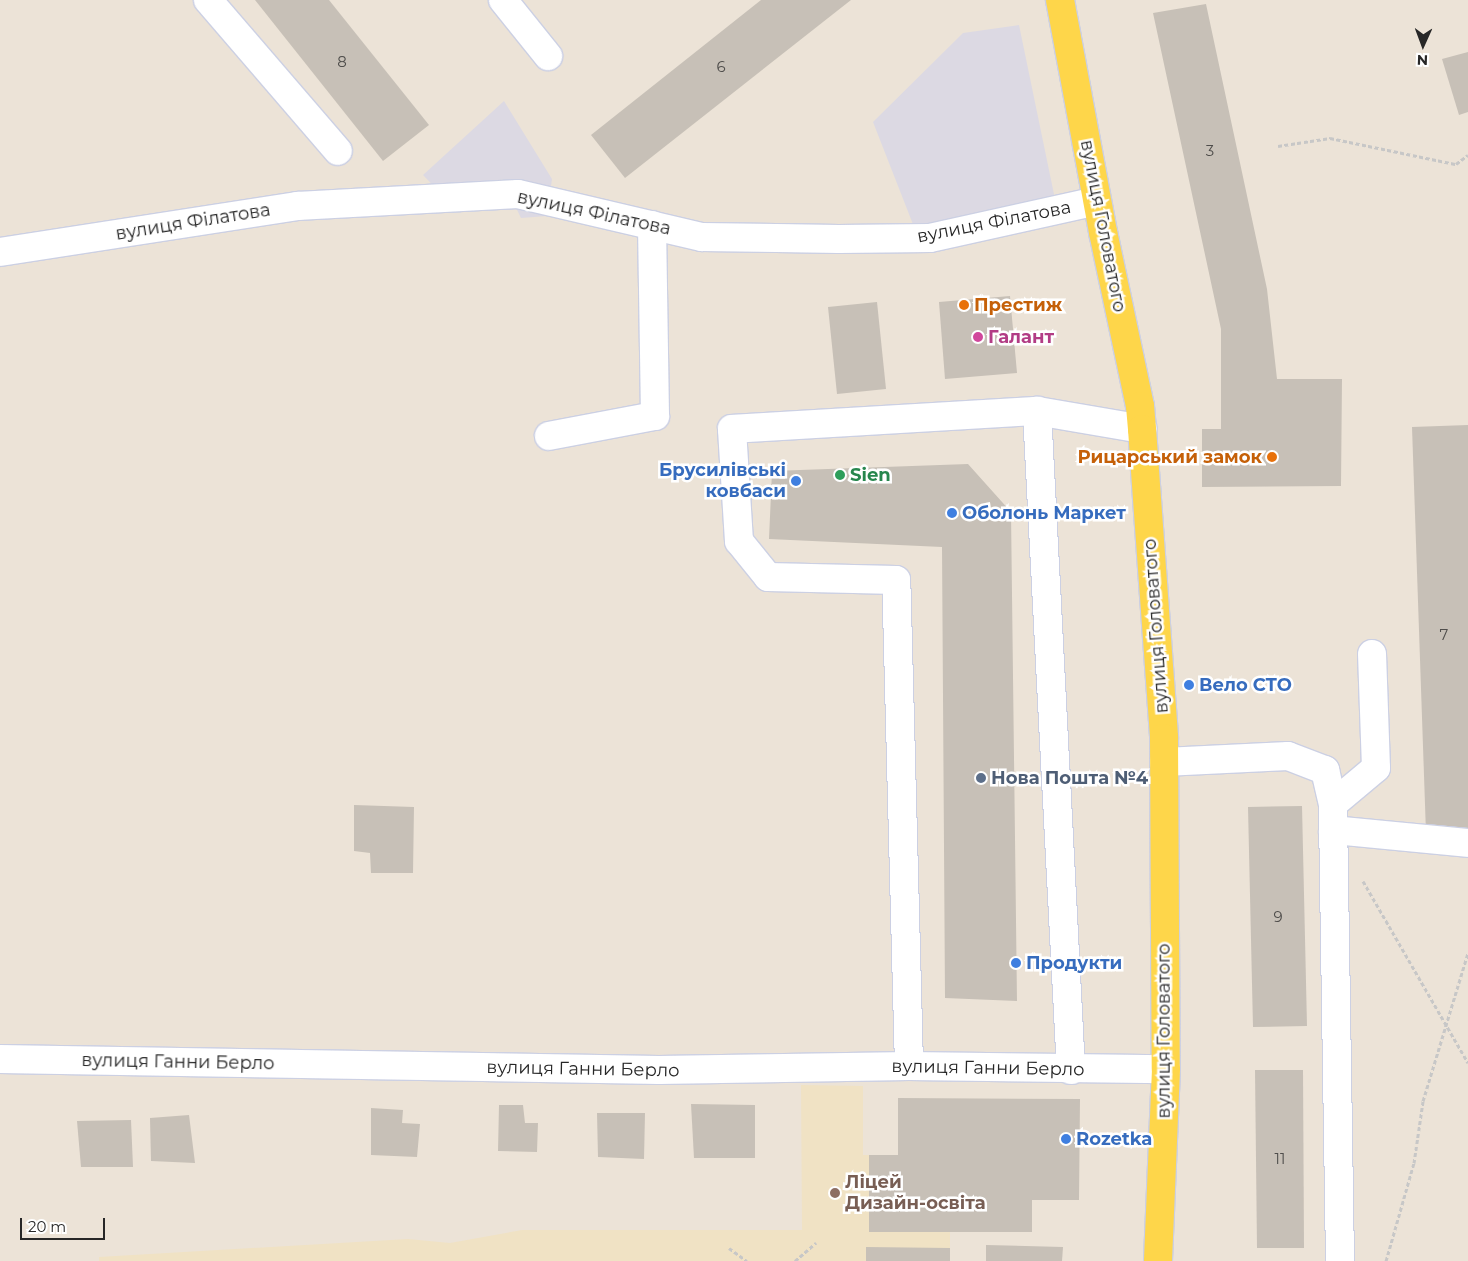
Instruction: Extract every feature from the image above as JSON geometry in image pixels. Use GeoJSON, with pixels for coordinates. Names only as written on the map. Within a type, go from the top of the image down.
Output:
{"type":"FeatureCollection","features":[{"type":"Feature","properties":{"kind":"main road","name":"вулиця Головатого"},"geometry":{"type":"LineString","coordinates":[[1060,0],[1097,201],[1140,406],[1142,429],[1164,762],[1166,1069],[1158,1261]]}},
{"type":"Feature","properties":{"kind":"street"},"geometry":{"type":"LineString","coordinates":[[208,0],[338,151]]}},
{"type":"Feature","properties":{"kind":"street"},"geometry":{"type":"LineString","coordinates":[[503,0],[548,56]]}},
{"type":"Feature","properties":{"kind":"street","name":"вулиця Філатова"},"geometry":{"type":"LineString","coordinates":[[0,252],[297,206],[518,194],[702,237],[930,238],[1097,201]]}},
{"type":"Feature","properties":{"kind":"street"},"geometry":{"type":"LineString","coordinates":[[549,436],[654,416],[652,225]]}},
{"type":"Feature","properties":{"kind":"street"},"geometry":{"type":"LineString","coordinates":[[1037,411],[1071,1070]]}},
{"type":"Feature","properties":{"kind":"street"},"geometry":{"type":"LineString","coordinates":[[908,1066],[896,580],[768,577],[739,540],[732,429],[1037,411],[1142,429]]}},
{"type":"Feature","properties":{"kind":"street"},"geometry":{"type":"LineString","coordinates":[[1333,817],[1376,768],[1372,654]]}},
{"type":"Feature","properties":{"kind":"street"},"geometry":{"type":"LineString","coordinates":[[1164,762],[1288,756],[1325,770],[1333,817],[1340,1261]]}},
{"type":"Feature","properties":{"kind":"street"},"geometry":{"type":"LineString","coordinates":[[1333,817],[1468,843]]}},
{"type":"Feature","properties":{"kind":"street","name":"вулиця Ганни Берло"},"geometry":{"type":"LineString","coordinates":[[0,1059],[659,1070],[908,1066],[1071,1070],[1166,1069]]}},
{"type":"Feature","properties":{"kind":"path"},"geometry":{"type":"LineString","coordinates":[[1278,146],[1330,138],[1456,164],[1468,154]]}},
{"type":"Feature","properties":{"kind":"path"},"geometry":{"type":"LineString","coordinates":[[1358,872],[1468,1062]]}},
{"type":"Feature","properties":{"kind":"path"},"geometry":{"type":"LineString","coordinates":[[1386,1261],[1414,1163],[1423,1101],[1468,953]]}},
{"type":"Feature","properties":{"kind":"path"},"geometry":{"type":"LineString","coordinates":[[795,1261],[816,1243]]}},
{"type":"Feature","properties":{"kind":"path"},"geometry":{"type":"LineString","coordinates":[[729,1248],[747,1261]]}},
{"type":"Feature","properties":{"kind":"shaded area"},"geometry":{"type":"Polygon","coordinates":[[[1019,25],[1056,204],[916,232],[873,122],[963,33],[1019,25]]]}},
{"type":"Feature","properties":{"kind":"shaded area"},"geometry":{"type":"Polygon","coordinates":[[[504,101],[552,179],[547,216],[521,218],[502,179],[460,213],[423,175],[504,101]]]}},
{"type":"Feature","properties":{"kind":"shaded area","name":"Ліцей Дизайн-освіта"},"geometry":{"type":"Polygon","coordinates":[[[801,1085],[863,1086],[863,1155],[869,1155],[950,1232],[950,1261],[99,1261],[99,1257],[408,1239],[450,1243],[522,1230],[802,1230],[801,1085]]]}},
{"type":"Feature","properties":{"kind":"building"},"geometry":{"type":"Polygon","coordinates":[[[255,0],[329,0],[429,125],[383,161],[255,0]]]}},
{"type":"Feature","properties":{"kind":"building"},"geometry":{"type":"Polygon","coordinates":[[[761,0],[851,0],[625,178],[591,135],[761,0]]]}},
{"type":"Feature","properties":{"kind":"building"},"geometry":{"type":"Polygon","coordinates":[[[1206,4],[1267,289],[1277,379],[1342,379],[1341,486],[1202,487],[1202,429],[1221,429],[1221,329],[1153,13],[1206,4]]]}},
{"type":"Feature","properties":{"kind":"building"},"geometry":{"type":"Polygon","coordinates":[[[1468,52],[1468,112],[1459,115],[1442,59],[1468,52]]]}},
{"type":"Feature","properties":{"kind":"building","name":"Галант"},"geometry":{"type":"Polygon","coordinates":[[[1010,296],[1017,373],[945,379],[939,302],[1010,296]]]}},
{"type":"Feature","properties":{"kind":"building"},"geometry":{"type":"Polygon","coordinates":[[[877,302],[886,389],[837,394],[828,307],[877,302]]]}},
{"type":"Feature","properties":{"kind":"building"},"geometry":{"type":"Polygon","coordinates":[[[1468,425],[1468,832],[1426,833],[1412,427],[1468,425]]]}},
{"type":"Feature","properties":{"kind":"building"},"geometry":{"type":"Polygon","coordinates":[[[968,464],[1011,512],[1017,1001],[945,998],[942,547],[769,539],[772,471],[968,464]]]}},
{"type":"Feature","properties":{"kind":"building"},"geometry":{"type":"Polygon","coordinates":[[[354,805],[414,807],[413,873],[371,873],[370,853],[354,851],[354,805]]]}},
{"type":"Feature","properties":{"kind":"building"},"geometry":{"type":"Polygon","coordinates":[[[1302,806],[1307,1026],[1253,1027],[1248,807],[1302,806]]]}},
{"type":"Feature","properties":{"kind":"building"},"geometry":{"type":"Polygon","coordinates":[[[1255,1070],[1303,1070],[1304,1248],[1257,1248],[1255,1070]]]}},
{"type":"Feature","properties":{"kind":"building"},"geometry":{"type":"Polygon","coordinates":[[[898,1098],[1080,1099],[1079,1200],[1032,1200],[1032,1232],[869,1232],[869,1155],[898,1155],[898,1098]]]}},
{"type":"Feature","properties":{"kind":"building"},"geometry":{"type":"Polygon","coordinates":[[[691,1104],[755,1105],[755,1158],[694,1158],[691,1104]]]}},
{"type":"Feature","properties":{"kind":"building"},"geometry":{"type":"Polygon","coordinates":[[[499,1105],[523,1105],[525,1123],[538,1123],[537,1152],[498,1151],[499,1105]]]}},
{"type":"Feature","properties":{"kind":"building"},"geometry":{"type":"Polygon","coordinates":[[[371,1108],[403,1110],[402,1123],[420,1124],[417,1157],[371,1155],[371,1108]]]}},
{"type":"Feature","properties":{"kind":"building"},"geometry":{"type":"Polygon","coordinates":[[[597,1113],[645,1113],[644,1159],[598,1157],[597,1113]]]}},
{"type":"Feature","properties":{"kind":"building"},"geometry":{"type":"Polygon","coordinates":[[[189,1115],[195,1163],[151,1161],[150,1118],[189,1115]]]}},
{"type":"Feature","properties":{"kind":"building"},"geometry":{"type":"Polygon","coordinates":[[[131,1120],[133,1167],[81,1167],[77,1121],[131,1120]]]}},
{"type":"Feature","properties":{"kind":"building"},"geometry":{"type":"Polygon","coordinates":[[[986,1245],[1063,1247],[1062,1261],[986,1261],[986,1245]]]}},
{"type":"Feature","properties":{"kind":"building"},"geometry":{"type":"Polygon","coordinates":[[[866,1247],[950,1248],[950,1261],[866,1261],[866,1247]]]}},
{"type":"Feature","properties":{"kind":"place","name":"Престиж"},"geometry":{"type":"Point","coordinates":[964,305]}},
{"type":"Feature","properties":{"kind":"place","name":"Галант"},"geometry":{"type":"Point","coordinates":[978,337]}},
{"type":"Feature","properties":{"kind":"place","name":"Рицарський замок"},"geometry":{"type":"Point","coordinates":[1272,457]}},
{"type":"Feature","properties":{"kind":"place","name":"Sien"},"geometry":{"type":"Point","coordinates":[840,475]}},
{"type":"Feature","properties":{"kind":"place","name":"Брусилівські ковбаси"},"geometry":{"type":"Point","coordinates":[796,481]}},
{"type":"Feature","properties":{"kind":"place","name":"Оболонь Маркет"},"geometry":{"type":"Point","coordinates":[952,513]}},
{"type":"Feature","properties":{"kind":"place","name":"Вело СТО"},"geometry":{"type":"Point","coordinates":[1189,685]}},
{"type":"Feature","properties":{"kind":"place","name":"Нова Пошта №4"},"geometry":{"type":"Point","coordinates":[981,778]}},
{"type":"Feature","properties":{"kind":"place","name":"Продукти"},"geometry":{"type":"Point","coordinates":[1016,963]}},
{"type":"Feature","properties":{"kind":"place","name":"Rozetka"},"geometry":{"type":"Point","coordinates":[1066,1139]}},
{"type":"Feature","properties":{"kind":"place","name":"Ліцей Дизайн-освіта"},"geometry":{"type":"Point","coordinates":[835,1193]}}]}
